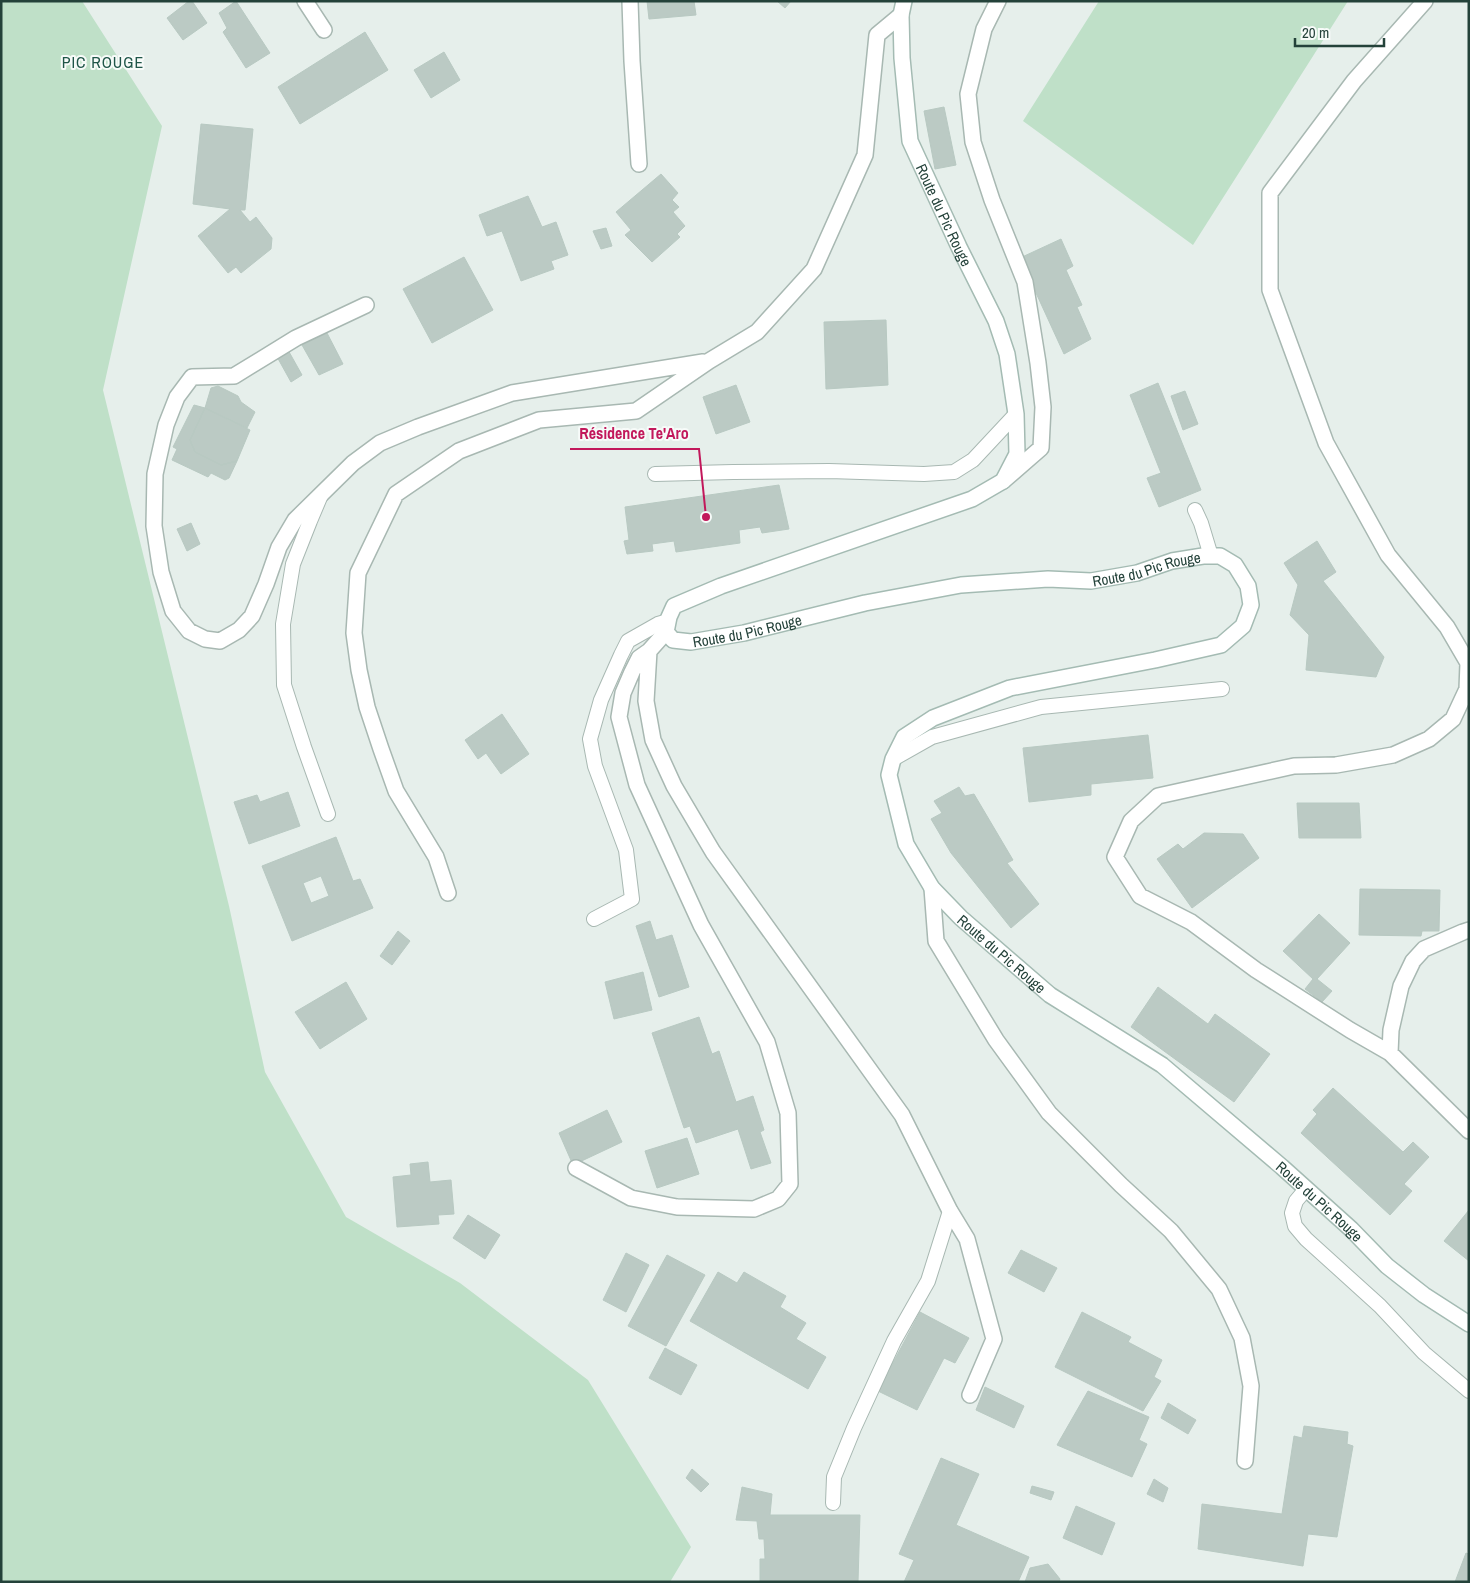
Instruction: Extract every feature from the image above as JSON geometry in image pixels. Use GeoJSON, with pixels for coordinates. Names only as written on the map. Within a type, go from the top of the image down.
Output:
{"type":"FeatureCollection","features":[{"type":"Feature","properties":{"kind":"street"},"geometry":{"type":"LineString","coordinates":[[305,1],[324,30]]}},
{"type":"Feature","properties":{"kind":"street"},"geometry":{"type":"LineString","coordinates":[[630,1],[639,164]]}},
{"type":"Feature","properties":{"kind":"street"},"geometry":{"type":"LineString","coordinates":[[576,1168],[631,1198],[678,1207],[754,1209],[778,1198],[790,1184],[788,1114],[767,1042],[701,925],[637,785],[619,717],[623,694],[640,658],[649,651],[667,626],[674,606],[721,586],[972,499],[1003,481],[1041,448],[1043,407],[1025,282],[992,200],[973,142],[968,94],[984,29],[998,1]]}},
{"type":"Feature","properties":{"kind":"street"},"geometry":{"type":"LineString","coordinates":[[1425,1],[1354,81],[1270,194],[1270,290],[1326,442],[1388,555],[1447,627],[1468,663],[1467,689],[1453,719],[1429,739],[1393,755],[1336,765],[1294,766],[1158,796],[1131,821],[1115,857],[1140,896],[1191,922],[1256,970],[1350,1030],[1390,1053],[1469,1131]]}},
{"type":"Feature","properties":{"kind":"street"},"geometry":{"type":"LineString","coordinates":[[448,894],[436,857],[396,791],[367,707],[354,633],[358,573],[396,494],[459,451],[538,420],[636,411],[757,332],[814,269],[865,155],[877,36],[903,8]]}},
{"type":"Feature","properties":{"kind":"street","name":"Route du Pic Rouge"},"geometry":{"type":"LineString","coordinates":[[903,8],[902,58],[910,141],[996,321],[1007,354],[1016,414],[1017,454],[1003,481]]}},
{"type":"Feature","properties":{"kind":"street"},"geometry":{"type":"LineString","coordinates":[[366,305],[296,338],[234,376],[192,377],[177,397],[166,425],[155,474],[154,526],[161,572],[173,610],[189,631],[205,638],[220,641],[238,630],[252,616],[279,547],[295,520],[353,462],[380,443],[512,393],[709,362]]}},
{"type":"Feature","properties":{"kind":"street","name":"Route du Pic Rouge"},"geometry":{"type":"LineString","coordinates":[[667,626],[673,640],[691,642],[744,633],[865,603],[961,585],[1048,579],[1091,581],[1137,573],[1172,561],[1211,556],[1220,556],[1235,565],[1248,586],[1251,605],[1243,626],[1221,645],[1155,660],[1010,688],[933,718],[904,737],[893,759],[889,774],[906,844],[932,888],[961,918],[1050,995],[1162,1065],[1251,1140],[1351,1229],[1387,1266],[1424,1295],[1469,1324]]}},
{"type":"Feature","properties":{"kind":"street"},"geometry":{"type":"LineString","coordinates":[[649,651],[646,701],[650,724],[654,740],[674,786],[713,852],[902,1115],[950,1211],[967,1239],[994,1339],[970,1395]]}},
{"type":"Feature","properties":{"kind":"street"},"geometry":{"type":"LineString","coordinates":[[932,888],[936,941],[996,1040],[1048,1113],[1171,1231],[1218,1289],[1242,1338],[1251,1386],[1245,1461]]}},
{"type":"Feature","properties":{"kind":"street"},"geometry":{"type":"LineString","coordinates":[[1390,1053],[1391,1030],[1401,986],[1413,962],[1424,949],[1469,930]]}},
{"type":"Feature","properties":{"kind":"lane"},"geometry":{"type":"LineString","coordinates":[[655,474],[810,471],[924,474],[954,472],[973,460],[1016,414]]}},
{"type":"Feature","properties":{"kind":"lane"},"geometry":{"type":"LineString","coordinates":[[323,492],[293,564],[283,624],[284,685],[328,814]]}},
{"type":"Feature","properties":{"kind":"lane"},"geometry":{"type":"LineString","coordinates":[[1195,510],[1201,522],[1211,556]]}},
{"type":"Feature","properties":{"kind":"lane"},"geometry":{"type":"LineString","coordinates":[[594,919],[632,899],[626,850],[595,766],[590,740],[594,722],[601,700],[628,641],[658,624],[667,626]]}},
{"type":"Feature","properties":{"kind":"lane"},"geometry":{"type":"LineString","coordinates":[[893,759],[932,737],[1042,707],[1222,688]]}},
{"type":"Feature","properties":{"kind":"lane"},"geometry":{"type":"LineString","coordinates":[[1306,1189],[1296,1201],[1292,1212],[1295,1226],[1306,1239],[1380,1306],[1424,1353],[1469,1391]]}},
{"type":"Feature","properties":{"kind":"lane"},"geometry":{"type":"LineString","coordinates":[[833,1503],[834,1477],[894,1341],[928,1281],[950,1211]]}},
{"type":"Feature","properties":{"kind":"green space"},"geometry":{"type":"Polygon","coordinates":[[[1,1],[82,1],[162,126],[103,390],[229,906],[265,1072],[346,1217],[460,1283],[588,1380],[691,1547],[670,1582],[1,1582],[1,1]]]}},
{"type":"Feature","properties":{"kind":"green space"},"geometry":{"type":"Polygon","coordinates":[[[1099,1],[1348,1],[1193,245],[1023,121],[1099,1]]]}},
{"type":"Feature","properties":{"kind":"building"},"geometry":{"type":"Polygon","coordinates":[[[189,1],[192,1],[207,23],[183,40],[167,18],[189,1]]]}},
{"type":"Feature","properties":{"kind":"building"},"geometry":{"type":"Polygon","coordinates":[[[236,1],[270,53],[246,68],[223,32],[227,28],[219,13],[236,1]]]}},
{"type":"Feature","properties":{"kind":"building"},"geometry":{"type":"Polygon","coordinates":[[[647,1],[694,1],[696,15],[649,19],[647,1]]]}},
{"type":"Feature","properties":{"kind":"building"},"geometry":{"type":"Polygon","coordinates":[[[777,1],[791,1],[785,8],[777,1]]]}},
{"type":"Feature","properties":{"kind":"building"},"geometry":{"type":"Polygon","coordinates":[[[365,32],[388,70],[300,124],[278,87],[365,32]]]}},
{"type":"Feature","properties":{"kind":"building"},"geometry":{"type":"Polygon","coordinates":[[[444,52],[460,80],[431,98],[414,70],[444,52]]]}},
{"type":"Feature","properties":{"kind":"building"},"geometry":{"type":"Polygon","coordinates":[[[944,107],[956,165],[935,169],[924,111],[944,107]]]}},
{"type":"Feature","properties":{"kind":"building"},"geometry":{"type":"Polygon","coordinates":[[[201,124],[253,129],[245,210],[240,210],[250,222],[256,217],[272,238],[271,249],[241,273],[236,267],[228,273],[198,236],[230,209],[193,204],[201,124]]]}},
{"type":"Feature","properties":{"kind":"building"},"geometry":{"type":"Polygon","coordinates":[[[661,174],[678,193],[672,200],[679,207],[673,212],[685,226],[677,234],[680,237],[652,262],[625,235],[631,230],[616,212],[661,174]]]}},
{"type":"Feature","properties":{"kind":"building"},"geometry":{"type":"Polygon","coordinates":[[[528,196],[542,227],[556,222],[568,255],[551,261],[554,269],[521,281],[502,231],[487,236],[479,215],[528,196]]]}},
{"type":"Feature","properties":{"kind":"building"},"geometry":{"type":"Polygon","coordinates":[[[606,228],[612,246],[601,249],[593,231],[606,228]]]}},
{"type":"Feature","properties":{"kind":"building"},"geometry":{"type":"Polygon","coordinates":[[[1061,239],[1073,266],[1066,270],[1082,305],[1077,307],[1091,339],[1064,354],[1020,258],[1061,239]]]}},
{"type":"Feature","properties":{"kind":"building"},"geometry":{"type":"Polygon","coordinates":[[[464,257],[493,310],[432,343],[403,289],[464,257]]]}},
{"type":"Feature","properties":{"kind":"building"},"geometry":{"type":"Polygon","coordinates":[[[886,320],[888,385],[826,389],[824,322],[886,320]]]}},
{"type":"Feature","properties":{"kind":"building"},"geometry":{"type":"Polygon","coordinates":[[[327,333],[343,364],[319,375],[302,345],[327,333]]]}},
{"type":"Feature","properties":{"kind":"building"},"geometry":{"type":"Polygon","coordinates":[[[288,350],[302,375],[291,382],[276,355],[288,350]]]}},
{"type":"Feature","properties":{"kind":"building"},"geometry":{"type":"Polygon","coordinates":[[[1158,383],[1201,490],[1159,507],[1147,478],[1161,473],[1130,395],[1158,383]]]}},
{"type":"Feature","properties":{"kind":"building"},"geometry":{"type":"Polygon","coordinates":[[[736,385],[750,422],[716,434],[703,397],[736,385]]]}},
{"type":"Feature","properties":{"kind":"building"},"geometry":{"type":"Polygon","coordinates":[[[218,386],[238,396],[241,402],[255,412],[247,428],[205,408],[211,388],[218,386]]]}},
{"type":"Feature","properties":{"kind":"building"},"geometry":{"type":"Polygon","coordinates":[[[1185,391],[1198,424],[1183,430],[1171,396],[1185,391]]]}},
{"type":"Feature","properties":{"kind":"building"},"geometry":{"type":"Polygon","coordinates":[[[194,405],[205,408],[190,440],[195,452],[221,465],[237,461],[229,478],[225,480],[211,473],[208,477],[172,460],[177,449],[173,447],[194,405]]]}},
{"type":"Feature","properties":{"kind":"building"},"geometry":{"type":"Polygon","coordinates":[[[205,408],[250,430],[237,461],[221,465],[195,452],[190,440],[205,408]]]}},
{"type":"Feature","properties":{"kind":"building"},"geometry":{"type":"Polygon","coordinates":[[[779,485],[789,529],[762,533],[760,527],[739,530],[740,543],[676,552],[674,541],[652,544],[653,551],[627,554],[624,541],[629,540],[625,507],[779,485]]]}},
{"type":"Feature","properties":{"kind":"building"},"geometry":{"type":"Polygon","coordinates":[[[191,523],[200,544],[187,551],[177,529],[191,523]]]}},
{"type":"Feature","properties":{"kind":"building"},"geometry":{"type":"Polygon","coordinates":[[[1317,541],[1336,572],[1323,581],[1384,657],[1376,677],[1306,670],[1309,635],[1290,615],[1298,585],[1284,563],[1317,541]]]}},
{"type":"Feature","properties":{"kind":"building"},"geometry":{"type":"Polygon","coordinates":[[[502,714],[529,754],[501,774],[486,753],[478,759],[465,740],[502,714]]]}},
{"type":"Feature","properties":{"kind":"building"},"geometry":{"type":"Polygon","coordinates":[[[1148,735],[1153,778],[1091,784],[1091,795],[1029,802],[1023,748],[1148,735]]]}},
{"type":"Feature","properties":{"kind":"building"},"geometry":{"type":"Polygon","coordinates":[[[959,787],[965,796],[974,794],[1013,860],[1007,863],[1039,904],[1011,928],[951,853],[931,819],[942,813],[934,801],[959,787]]]}},
{"type":"Feature","properties":{"kind":"building"},"geometry":{"type":"Polygon","coordinates":[[[288,792],[300,826],[249,844],[234,802],[257,795],[260,802],[288,792]]]}},
{"type":"Feature","properties":{"kind":"building"},"geometry":{"type":"Polygon","coordinates":[[[1297,803],[1359,803],[1361,838],[1299,838],[1297,803]]]}},
{"type":"Feature","properties":{"kind":"building"},"geometry":{"type":"Polygon","coordinates":[[[1204,833],[1243,834],[1259,858],[1192,908],[1157,859],[1178,844],[1183,849],[1204,833]]]}},
{"type":"Feature","properties":{"kind":"building"},"geometry":{"type":"Polygon","coordinates":[[[336,837],[353,881],[360,879],[373,908],[292,941],[262,866],[336,837]],[[321,876],[303,883],[311,903],[329,896],[321,876]]]}},
{"type":"Feature","properties":{"kind":"building"},"geometry":{"type":"Polygon","coordinates":[[[1360,889],[1440,890],[1439,931],[1422,931],[1421,936],[1359,935],[1360,889]]]}},
{"type":"Feature","properties":{"kind":"building"},"geometry":{"type":"Polygon","coordinates":[[[1319,914],[1350,943],[1317,979],[1332,991],[1322,1002],[1305,989],[1313,979],[1283,951],[1319,914]]]}},
{"type":"Feature","properties":{"kind":"building"},"geometry":{"type":"Polygon","coordinates":[[[650,921],[656,940],[672,935],[689,987],[659,997],[636,926],[650,921]]]}},
{"type":"Feature","properties":{"kind":"building"},"geometry":{"type":"Polygon","coordinates":[[[398,931],[410,941],[392,965],[380,956],[398,931]]]}},
{"type":"Feature","properties":{"kind":"building"},"geometry":{"type":"Polygon","coordinates":[[[643,972],[652,1010],[614,1019],[605,982],[643,972]]]}},
{"type":"Feature","properties":{"kind":"building"},"geometry":{"type":"Polygon","coordinates":[[[346,982],[367,1019],[320,1049],[295,1012],[346,982]]]}},
{"type":"Feature","properties":{"kind":"building"},"geometry":{"type":"Polygon","coordinates":[[[1158,987],[1208,1024],[1215,1014],[1270,1054],[1234,1102],[1131,1027],[1158,987]]]}},
{"type":"Feature","properties":{"kind":"building"},"geometry":{"type":"Polygon","coordinates":[[[699,1017],[712,1054],[719,1051],[736,1102],[753,1096],[764,1130],[760,1132],[771,1163],[751,1169],[738,1129],[696,1143],[690,1126],[684,1128],[652,1033],[699,1017]]]}},
{"type":"Feature","properties":{"kind":"building"},"geometry":{"type":"Polygon","coordinates":[[[1333,1088],[1403,1152],[1413,1142],[1429,1157],[1404,1184],[1412,1191],[1390,1215],[1301,1133],[1317,1114],[1313,1110],[1333,1088]]]}},
{"type":"Feature","properties":{"kind":"building"},"geometry":{"type":"Polygon","coordinates":[[[607,1110],[622,1142],[573,1165],[559,1133],[607,1110]]]}},
{"type":"Feature","properties":{"kind":"building"},"geometry":{"type":"Polygon","coordinates":[[[687,1138],[699,1174],[657,1188],[645,1151],[687,1138]]]}},
{"type":"Feature","properties":{"kind":"building"},"geometry":{"type":"Polygon","coordinates":[[[428,1162],[430,1182],[451,1180],[454,1214],[438,1215],[439,1224],[397,1227],[393,1177],[411,1175],[410,1164],[428,1162]]]}},
{"type":"Feature","properties":{"kind":"building"},"geometry":{"type":"Polygon","coordinates":[[[1469,1210],[1469,1261],[1444,1241],[1469,1210]]]}},
{"type":"Feature","properties":{"kind":"building"},"geometry":{"type":"Polygon","coordinates":[[[468,1215],[500,1235],[485,1259],[453,1238],[468,1215]]]}},
{"type":"Feature","properties":{"kind":"building"},"geometry":{"type":"Polygon","coordinates":[[[1021,1250],[1057,1268],[1044,1292],[1008,1273],[1021,1250]]]}},
{"type":"Feature","properties":{"kind":"building"},"geometry":{"type":"Polygon","coordinates":[[[626,1253],[649,1265],[626,1312],[603,1300],[626,1253]]]}},
{"type":"Feature","properties":{"kind":"building"},"geometry":{"type":"Polygon","coordinates":[[[667,1255],[705,1275],[666,1346],[628,1326],[667,1255]]]}},
{"type":"Feature","properties":{"kind":"building"},"geometry":{"type":"Polygon","coordinates":[[[718,1272],[737,1283],[744,1272],[786,1296],[780,1307],[806,1323],[796,1339],[826,1357],[808,1389],[690,1321],[718,1272]]]}},
{"type":"Feature","properties":{"kind":"building"},"geometry":{"type":"Polygon","coordinates":[[[920,1312],[969,1338],[955,1363],[944,1358],[917,1410],[878,1391],[920,1312]]]}},
{"type":"Feature","properties":{"kind":"building"},"geometry":{"type":"Polygon","coordinates":[[[1082,1312],[1131,1337],[1128,1342],[1162,1360],[1154,1377],[1161,1381],[1143,1411],[1055,1367],[1082,1312]]]}},
{"type":"Feature","properties":{"kind":"building"},"geometry":{"type":"Polygon","coordinates":[[[665,1348],[697,1365],[681,1395],[649,1378],[665,1348]]]}},
{"type":"Feature","properties":{"kind":"building"},"geometry":{"type":"Polygon","coordinates":[[[985,1387],[1024,1406],[1014,1428],[976,1410],[985,1387]]]}},
{"type":"Feature","properties":{"kind":"building"},"geometry":{"type":"Polygon","coordinates":[[[1088,1391],[1149,1417],[1139,1440],[1147,1444],[1132,1477],[1057,1445],[1088,1391]]]}},
{"type":"Feature","properties":{"kind":"building"},"geometry":{"type":"Polygon","coordinates":[[[1168,1403],[1196,1420],[1188,1434],[1161,1418],[1168,1403]]]}},
{"type":"Feature","properties":{"kind":"building"},"geometry":{"type":"Polygon","coordinates":[[[1304,1426],[1348,1432],[1347,1444],[1353,1446],[1337,1537],[1308,1534],[1303,1566],[1198,1549],[1202,1504],[1282,1514],[1294,1436],[1302,1438],[1304,1426]]]}},
{"type":"Feature","properties":{"kind":"building"},"geometry":{"type":"Polygon","coordinates":[[[941,1458],[979,1474],[956,1525],[1029,1557],[1018,1582],[904,1582],[914,1560],[899,1554],[941,1458]]]}},
{"type":"Feature","properties":{"kind":"building"},"geometry":{"type":"Polygon","coordinates":[[[692,1469],[709,1484],[701,1492],[686,1478],[692,1469]]]}},
{"type":"Feature","properties":{"kind":"building"},"geometry":{"type":"Polygon","coordinates":[[[1154,1479],[1168,1488],[1163,1502],[1147,1494],[1154,1479]]]}},
{"type":"Feature","properties":{"kind":"building"},"geometry":{"type":"Polygon","coordinates":[[[1032,1486],[1054,1492],[1051,1500],[1030,1493],[1032,1486]]]}},
{"type":"Feature","properties":{"kind":"building"},"geometry":{"type":"Polygon","coordinates":[[[742,1487],[772,1494],[770,1515],[860,1515],[858,1582],[760,1582],[760,1559],[765,1559],[764,1539],[759,1539],[757,1521],[736,1520],[742,1487]]]}},
{"type":"Feature","properties":{"kind":"building"},"geometry":{"type":"Polygon","coordinates":[[[1076,1506],[1115,1523],[1102,1555],[1063,1538],[1076,1506]]]}},
{"type":"Feature","properties":{"kind":"building"},"geometry":{"type":"Polygon","coordinates":[[[1466,1553],[1469,1554],[1469,1582],[1455,1582],[1466,1553]]]}},
{"type":"Feature","properties":{"kind":"building"},"geometry":{"type":"Polygon","coordinates":[[[1048,1564],[1060,1579],[1059,1582],[1025,1582],[1030,1568],[1048,1564]]]}},
{"type":"Feature","properties":{"kind":"place","name":"Résidence Te'Aro"},"geometry":{"type":"Point","coordinates":[706,517]}},
{"type":"Feature","properties":{"kind":"district","name":"PIC ROUGE"},"geometry":{"type":"Point","coordinates":[103,62]}}]}
